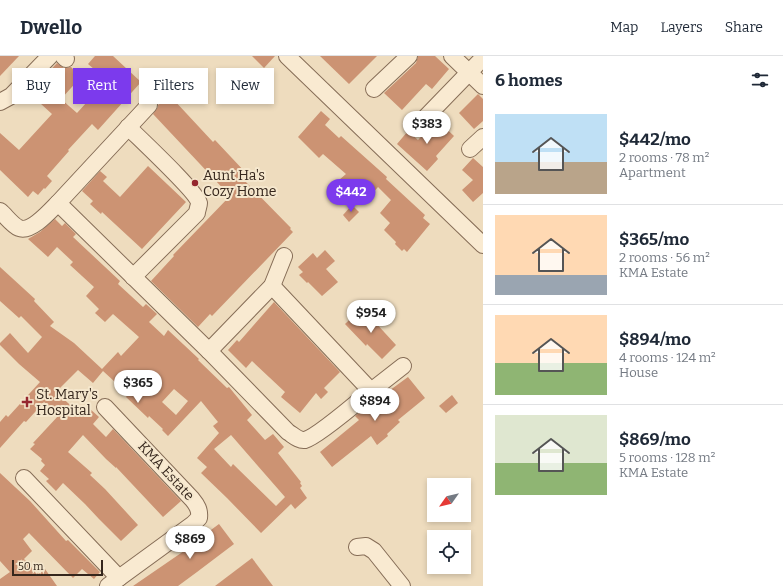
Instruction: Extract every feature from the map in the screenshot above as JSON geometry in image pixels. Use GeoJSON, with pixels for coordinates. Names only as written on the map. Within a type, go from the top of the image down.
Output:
{"type":"FeatureCollection","features":[{"type":"Feature","properties":{"kind":"street"},"geometry":{"type":"LineString","coordinates":[[0,102],[11,96],[50,56]]}},
{"type":"Feature","properties":{"kind":"street"},"geometry":{"type":"LineString","coordinates":[[287,56],[483,245]]}},
{"type":"Feature","properties":{"kind":"street"},"geometry":{"type":"LineString","coordinates":[[374,90],[409,56]]}},
{"type":"Feature","properties":{"kind":"street"},"geometry":{"type":"LineString","coordinates":[[452,56],[483,86]]}},
{"type":"Feature","properties":{"kind":"street"},"geometry":{"type":"LineString","coordinates":[[424,120],[483,58]]}},
{"type":"Feature","properties":{"kind":"street"},"geometry":{"type":"LineString","coordinates":[[0,211],[19,228],[26,229],[34,225],[98,162],[128,127],[149,106]]}},
{"type":"Feature","properties":{"kind":"street"},"geometry":{"type":"LineString","coordinates":[[128,127],[182,181],[196,196],[199,203],[197,213],[133,277]]}},
{"type":"Feature","properties":{"kind":"street"},"geometry":{"type":"LineString","coordinates":[[470,149],[483,137]]}},
{"type":"Feature","properties":{"kind":"street"},"geometry":{"type":"LineString","coordinates":[[58,203],[209,351],[288,432],[297,438],[305,440],[321,431],[403,366]]}},
{"type":"Feature","properties":{"kind":"street"},"geometry":{"type":"LineString","coordinates":[[209,351],[272,286],[284,256]]}},
{"type":"Feature","properties":{"kind":"street"},"geometry":{"type":"LineString","coordinates":[[272,286],[371,392]]}},
{"type":"Feature","properties":{"kind":"street","name":"KMA Estate"},"geometry":{"type":"LineString","coordinates":[[24,478],[114,582],[200,518],[198,505],[105,407]]}},
{"type":"Feature","properties":{"kind":"street"},"geometry":{"type":"LineString","coordinates":[[357,548],[366,546],[374,551],[402,586]]}},
{"type":"Feature","properties":{"kind":"building"},"geometry":{"type":"Polygon","coordinates":[[[0,56],[19,56],[0,76],[0,56]]]}},
{"type":"Feature","properties":{"kind":"building"},"geometry":{"type":"Polygon","coordinates":[[[95,56],[113,56],[126,68],[93,68],[88,64],[95,56]]]}},
{"type":"Feature","properties":{"kind":"building"},"geometry":{"type":"Polygon","coordinates":[[[252,56],[275,56],[264,68],[252,56]]]}},
{"type":"Feature","properties":{"kind":"building"},"geometry":{"type":"Polygon","coordinates":[[[320,56],[377,56],[349,84],[320,56]]]}},
{"type":"Feature","properties":{"kind":"building"},"geometry":{"type":"Polygon","coordinates":[[[418,56],[435,56],[449,69],[432,89],[426,84],[402,110],[384,93],[416,63],[418,56]]]}},
{"type":"Feature","properties":{"kind":"building"},"geometry":{"type":"Polygon","coordinates":[[[57,63],[64,68],[52,68],[57,63]]]}},
{"type":"Feature","properties":{"kind":"building"},"geometry":{"type":"Polygon","coordinates":[[[71,67],[73,69],[73,86],[65,95],[64,68],[71,67]]]}},
{"type":"Feature","properties":{"kind":"building"},"geometry":{"type":"Polygon","coordinates":[[[131,73],[139,80],[139,84],[131,93],[131,73]]]}},
{"type":"Feature","properties":{"kind":"building"},"geometry":{"type":"Polygon","coordinates":[[[478,94],[483,99],[483,121],[474,129],[459,113],[478,94]]]}},
{"type":"Feature","properties":{"kind":"building"},"geometry":{"type":"Polygon","coordinates":[[[65,102],[77,113],[85,104],[121,104],[98,130],[92,124],[47,176],[52,181],[45,189],[44,188],[38,195],[33,191],[28,197],[0,170],[0,133],[19,150],[52,114],[41,104],[65,104],[65,102]]]}},
{"type":"Feature","properties":{"kind":"building"},"geometry":{"type":"Polygon","coordinates":[[[178,104],[213,142],[215,140],[246,173],[242,178],[291,228],[290,229],[293,232],[212,316],[210,314],[198,327],[151,281],[174,256],[173,255],[230,196],[153,114],[158,105],[178,104]]]}},
{"type":"Feature","properties":{"kind":"building"},"geometry":{"type":"Polygon","coordinates":[[[321,111],[330,119],[325,125],[339,138],[341,136],[387,177],[386,179],[425,215],[423,218],[430,224],[407,252],[404,249],[402,251],[395,244],[396,242],[384,230],[390,223],[380,213],[391,200],[378,187],[364,203],[339,180],[346,174],[323,154],[319,158],[298,137],[321,111]]]}},
{"type":"Feature","properties":{"kind":"building"},"geometry":{"type":"Polygon","coordinates":[[[437,120],[454,136],[436,156],[438,159],[427,171],[397,144],[408,131],[418,140],[437,120]]]}},
{"type":"Feature","properties":{"kind":"building"},"geometry":{"type":"Polygon","coordinates":[[[473,158],[483,167],[483,193],[473,202],[462,190],[473,180],[462,170],[473,158]]]}},
{"type":"Feature","properties":{"kind":"building"},"geometry":{"type":"Polygon","coordinates":[[[148,166],[186,202],[142,249],[102,212],[101,214],[90,204],[93,201],[82,191],[100,171],[107,177],[103,181],[120,197],[148,166]]]}},
{"type":"Feature","properties":{"kind":"building"},"geometry":{"type":"Polygon","coordinates":[[[352,205],[359,212],[349,222],[343,215],[352,205]]]}},
{"type":"Feature","properties":{"kind":"building"},"geometry":{"type":"Polygon","coordinates":[[[55,219],[62,226],[65,223],[76,234],[73,237],[120,281],[118,284],[143,307],[146,304],[157,314],[149,322],[164,336],[168,330],[227,388],[229,387],[252,415],[247,420],[265,440],[273,434],[284,447],[278,453],[301,482],[300,483],[302,486],[300,488],[307,498],[295,509],[291,504],[261,533],[201,473],[207,467],[197,458],[219,433],[213,426],[218,422],[201,401],[168,436],[149,416],[148,418],[126,397],[128,394],[103,371],[93,383],[78,370],[56,392],[82,415],[89,408],[99,417],[93,424],[106,437],[113,429],[181,501],[163,517],[116,467],[106,459],[83,435],[68,452],[92,473],[90,475],[138,525],[121,541],[63,483],[56,491],[46,481],[49,479],[40,471],[45,465],[41,461],[42,459],[30,449],[35,444],[33,443],[59,415],[44,402],[26,422],[24,421],[0,448],[0,422],[6,415],[8,417],[40,382],[19,364],[0,345],[0,343],[10,333],[28,353],[42,337],[21,316],[19,318],[0,301],[0,267],[35,299],[34,301],[54,322],[50,326],[74,343],[102,369],[118,352],[121,356],[139,337],[113,314],[105,322],[95,313],[99,309],[86,296],[94,287],[70,265],[73,262],[57,247],[48,257],[28,239],[40,232],[55,219]],[[174,389],[162,402],[176,415],[188,401],[174,389]],[[231,435],[214,449],[231,467],[233,464],[276,506],[285,497],[231,435]]]}},
{"type":"Feature","properties":{"kind":"building"},"geometry":{"type":"Polygon","coordinates":[[[325,250],[335,261],[326,269],[338,282],[322,296],[299,275],[303,272],[298,267],[313,253],[317,258],[325,250]]]}},
{"type":"Feature","properties":{"kind":"building"},"geometry":{"type":"Polygon","coordinates":[[[274,302],[340,372],[324,388],[328,392],[321,399],[316,393],[300,413],[281,397],[285,392],[252,361],[246,368],[228,350],[237,340],[239,342],[274,302]]]}},
{"type":"Feature","properties":{"kind":"building"},"geometry":{"type":"Polygon","coordinates":[[[362,308],[396,345],[382,359],[367,344],[366,346],[345,324],[362,308]]]}},
{"type":"Feature","properties":{"kind":"building"},"geometry":{"type":"Polygon","coordinates":[[[408,377],[425,398],[398,420],[400,422],[387,434],[388,436],[377,445],[371,436],[332,467],[320,452],[359,420],[355,416],[366,408],[374,418],[388,405],[382,396],[408,377]]]}},
{"type":"Feature","properties":{"kind":"building"},"geometry":{"type":"Polygon","coordinates":[[[452,395],[458,403],[446,413],[439,406],[452,395]]]}},
{"type":"Feature","properties":{"kind":"building"},"geometry":{"type":"Polygon","coordinates":[[[0,473],[30,501],[66,541],[68,540],[100,572],[94,579],[82,569],[73,578],[29,533],[23,539],[32,551],[24,559],[38,574],[45,569],[57,586],[0,586],[0,579],[10,572],[0,561],[0,473]]]}},
{"type":"Feature","properties":{"kind":"building"},"geometry":{"type":"Polygon","coordinates":[[[219,524],[234,544],[178,586],[133,586],[184,551],[219,524]]]}},
{"type":"Feature","properties":{"kind":"building"},"geometry":{"type":"Polygon","coordinates":[[[252,558],[273,586],[215,586],[252,558]]]}},
{"type":"Feature","properties":{"kind":"place","name":"Aunt Ha's Cozy Home"},"geometry":{"type":"Point","coordinates":[195,183]}},
{"type":"Feature","properties":{"kind":"place","name":"St. Mary's Hospital"},"geometry":{"type":"Point","coordinates":[27,402]}}]}
